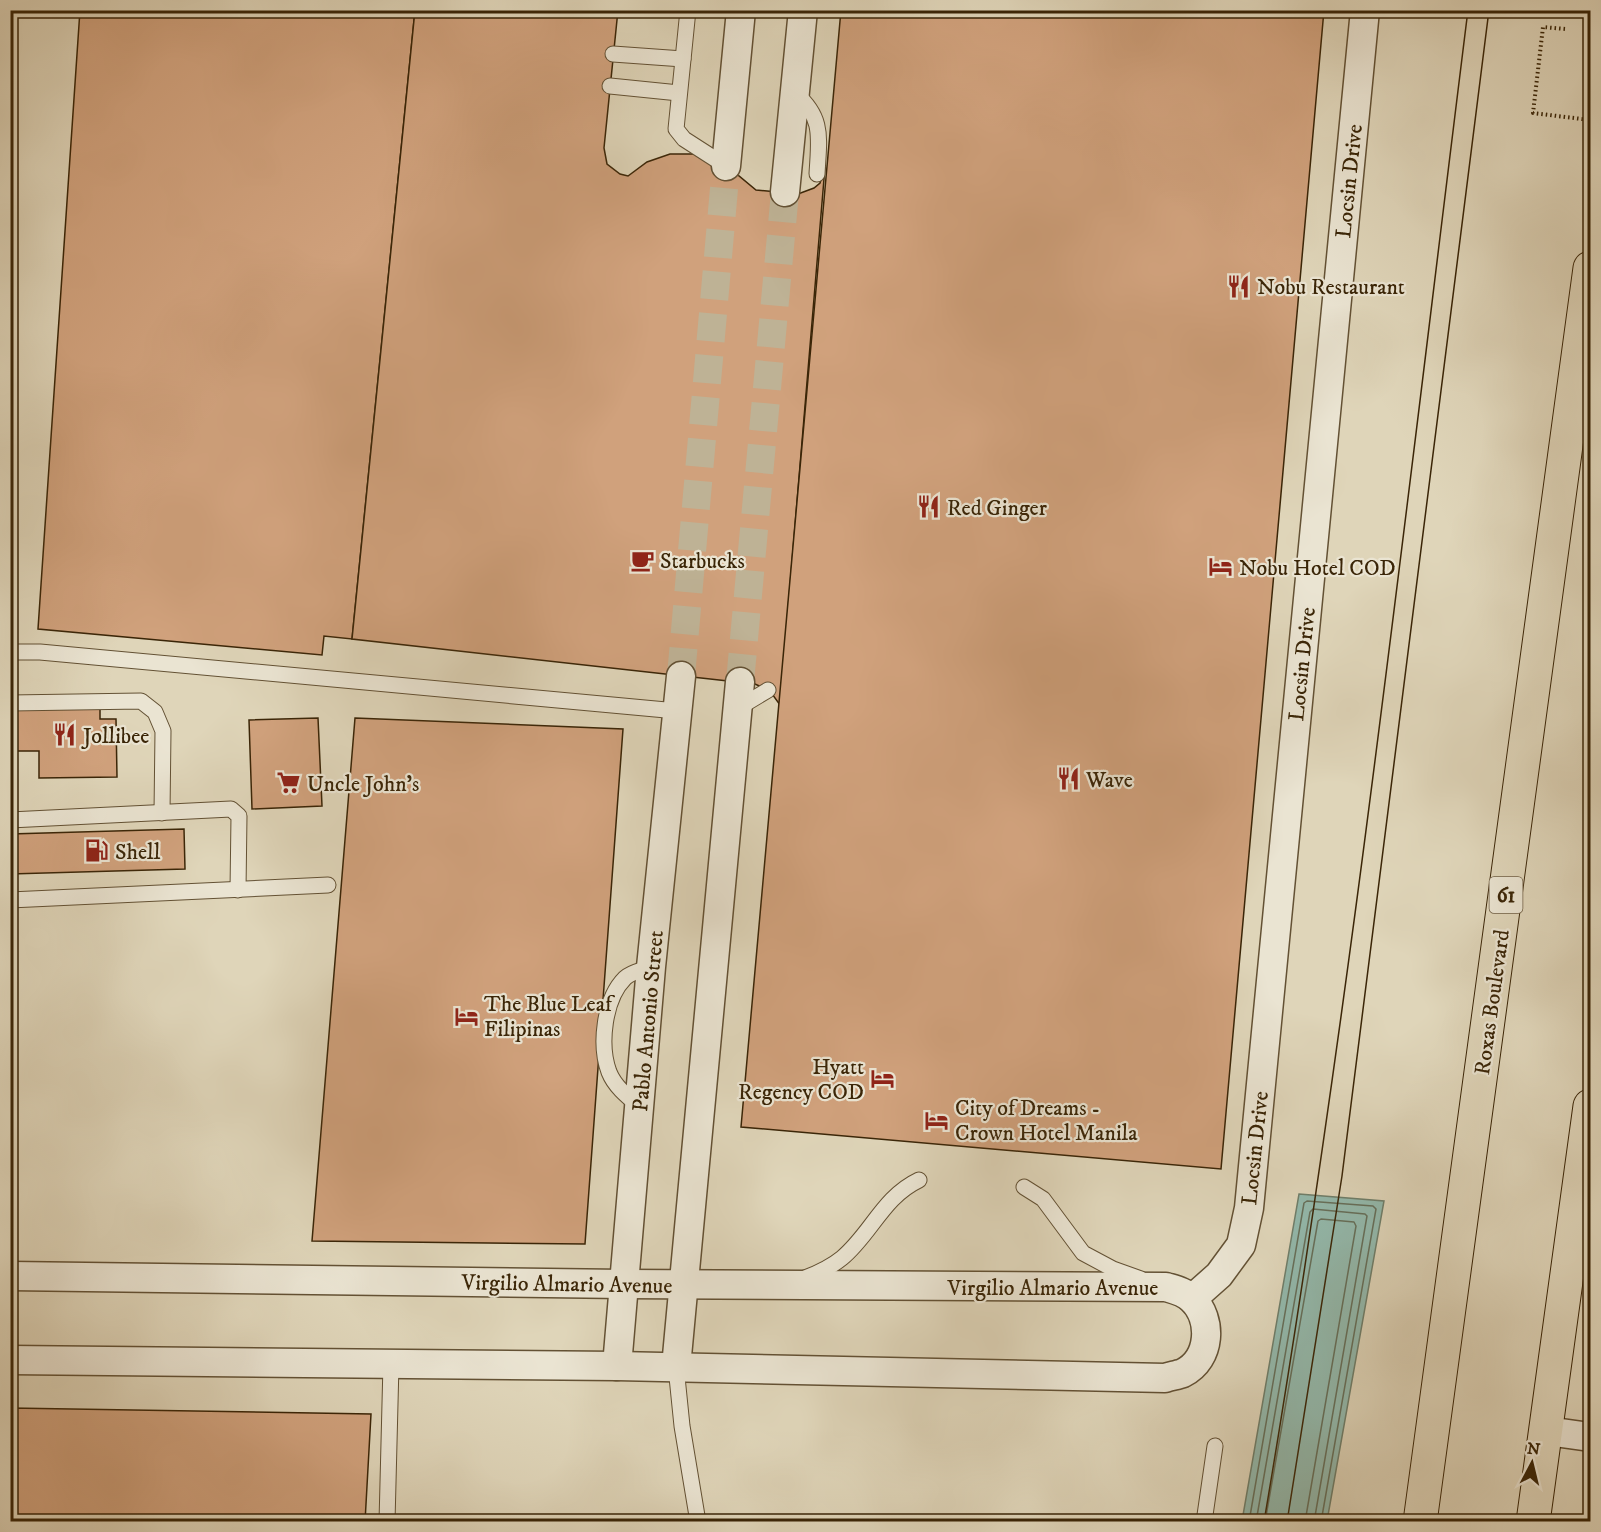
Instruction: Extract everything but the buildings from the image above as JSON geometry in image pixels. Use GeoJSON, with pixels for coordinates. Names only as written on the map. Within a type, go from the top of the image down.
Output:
{"type":"FeatureCollection","features":[{"type":"Feature","properties":{"kind":"highway","name":"Roxas Boulevard"},"geometry":{"type":"LineString","coordinates":[[1420,1521],[1590,268]]}},
{"type":"Feature","properties":{"kind":"highway"},"geometry":{"type":"LineString","coordinates":[[1533,1521],[1590,1106]]}},
{"type":"Feature","properties":{"kind":"street"},"geometry":{"type":"LineString","coordinates":[[726,166],[741,10]]}},
{"type":"Feature","properties":{"kind":"street"},"geometry":{"type":"LineString","coordinates":[[785,192],[803,10]]}},
{"type":"Feature","properties":{"kind":"street","name":"Locsin Drive"},"geometry":{"type":"LineString","coordinates":[[1192,1299],[1219,1275],[1241,1245],[1249,1208],[1365,10]]}},
{"type":"Feature","properties":{"kind":"street","name":"Pablo Antonio Street"},"geometry":{"type":"LineString","coordinates":[[617,1366],[651,967],[681,676]]}},
{"type":"Feature","properties":{"kind":"street"},"geometry":{"type":"LineString","coordinates":[[676,1367],[739,695]]}},
{"type":"Feature","properties":{"kind":"street","name":"Virgilio Almario Avenue"},"geometry":{"type":"LineString","coordinates":[[10,1276],[787,1286],[1167,1287],[1192,1299],[1202,1311],[1207,1326],[1206,1343],[1200,1358],[1185,1372],[1165,1378],[617,1366],[10,1360]]}},
{"type":"Feature","properties":{"kind":"street"},"geometry":{"type":"LineString","coordinates":[[1547,1431],[1590,1437]]}},
{"type":"Feature","properties":{"kind":"lane"},"geometry":{"type":"LineString","coordinates":[[688,10],[676,129],[684,139],[726,166]]}},
{"type":"Feature","properties":{"kind":"lane"},"geometry":{"type":"LineString","coordinates":[[614,54],[683,59]]}},
{"type":"Feature","properties":{"kind":"lane"},"geometry":{"type":"LineString","coordinates":[[610,86],[679,93]]}},
{"type":"Feature","properties":{"kind":"lane"},"geometry":{"type":"LineString","coordinates":[[795,93],[813,111],[816,119],[818,174]]}},
{"type":"Feature","properties":{"kind":"lane"},"geometry":{"type":"LineString","coordinates":[[10,652],[40,652],[677,711]]}},
{"type":"Feature","properties":{"kind":"lane"},"geometry":{"type":"LineString","coordinates":[[739,695],[768,690]]}},
{"type":"Feature","properties":{"kind":"lane"},"geometry":{"type":"LineString","coordinates":[[10,703],[141,701],[155,712],[163,731],[162,813]]}},
{"type":"Feature","properties":{"kind":"lane"},"geometry":{"type":"LineString","coordinates":[[10,820],[231,809],[238,816],[238,890]]}},
{"type":"Feature","properties":{"kind":"lane"},"geometry":{"type":"LineString","coordinates":[[10,900],[328,885]]}},
{"type":"Feature","properties":{"kind":"lane"},"geometry":{"type":"LineString","coordinates":[[640,1107],[617,1087],[609,1072],[605,1057],[606,1027],[613,996],[626,976],[651,967]]}},
{"type":"Feature","properties":{"kind":"lane"},"geometry":{"type":"LineString","coordinates":[[787,1286],[820,1272],[842,1258],[885,1205],[903,1188],[919,1180]]}},
{"type":"Feature","properties":{"kind":"lane"},"geometry":{"type":"LineString","coordinates":[[1024,1187],[1043,1199],[1083,1252],[1113,1269],[1167,1287]]}},
{"type":"Feature","properties":{"kind":"lane"},"geometry":{"type":"LineString","coordinates":[[387,1521],[391,1364]]}},
{"type":"Feature","properties":{"kind":"lane"},"geometry":{"type":"LineString","coordinates":[[676,1367],[682,1426],[698,1521]]}},
{"type":"Feature","properties":{"kind":"lane"},"geometry":{"type":"LineString","coordinates":[[1204,1521],[1215,1446]]}},
{"type":"Feature","properties":{"kind":"path"},"geometry":{"type":"LineString","coordinates":[[1565,29],[1543,27],[1533,113],[1590,120]]}},
{"type":"Feature","properties":{"kind":"water"},"geometry":{"type":"Polygon","coordinates":[[[1299,1194],[1384,1201],[1327,1521],[1242,1521],[1299,1194]]]}},
{"type":"Feature","properties":{"kind":"tunnel"},"geometry":{"type":"LineString","coordinates":[[681,676],[726,166]]}},
{"type":"Feature","properties":{"kind":"tunnel"},"geometry":{"type":"LineString","coordinates":[[740,682],[785,192]]}},
{"type":"Feature","properties":{"kind":"tram line"},"geometry":{"type":"LineString","coordinates":[[1264,1522],[1295,1334],[1349,956],[1468,10]]}},
{"type":"Feature","properties":{"kind":"tram line"},"geometry":{"type":"LineString","coordinates":[[1287,1522],[1342,1176],[1489,10]]}},
{"type":"Feature","properties":{"kind":"place","name":"Nobu Restaurant"},"geometry":{"type":"Point","coordinates":[1239,286]}},
{"type":"Feature","properties":{"kind":"place","name":"Red Ginger"},"geometry":{"type":"Point","coordinates":[929,507]}},
{"type":"Feature","properties":{"kind":"place","name":"Starbucks"},"geometry":{"type":"Point","coordinates":[642,560]}},
{"type":"Feature","properties":{"kind":"place","name":"Nobu Hotel COD"},"geometry":{"type":"Point","coordinates":[1221,567]}},
{"type":"Feature","properties":{"kind":"place","name":"Jollibee"},"geometry":{"type":"Point","coordinates":[65,735]}},
{"type":"Feature","properties":{"kind":"place","name":"Wave"},"geometry":{"type":"Point","coordinates":[1068,779]}},
{"type":"Feature","properties":{"kind":"place","name":"Uncle John's"},"geometry":{"type":"Point","coordinates":[289,783]}},
{"type":"Feature","properties":{"kind":"place","name":"Shell"},"geometry":{"type":"Point","coordinates":[97,851]}},
{"type":"Feature","properties":{"kind":"place","name":"The Blue Leaf Filipinas"},"geometry":{"type":"Point","coordinates":[466,1016]}},
{"type":"Feature","properties":{"kind":"place","name":"Hyatt Regency COD"},"geometry":{"type":"Point","coordinates":[882,1079]}},
{"type":"Feature","properties":{"kind":"place","name":"City of Dreams - Crown Hotel Manila"},"geometry":{"type":"Point","coordinates":[937,1120]}}]}
